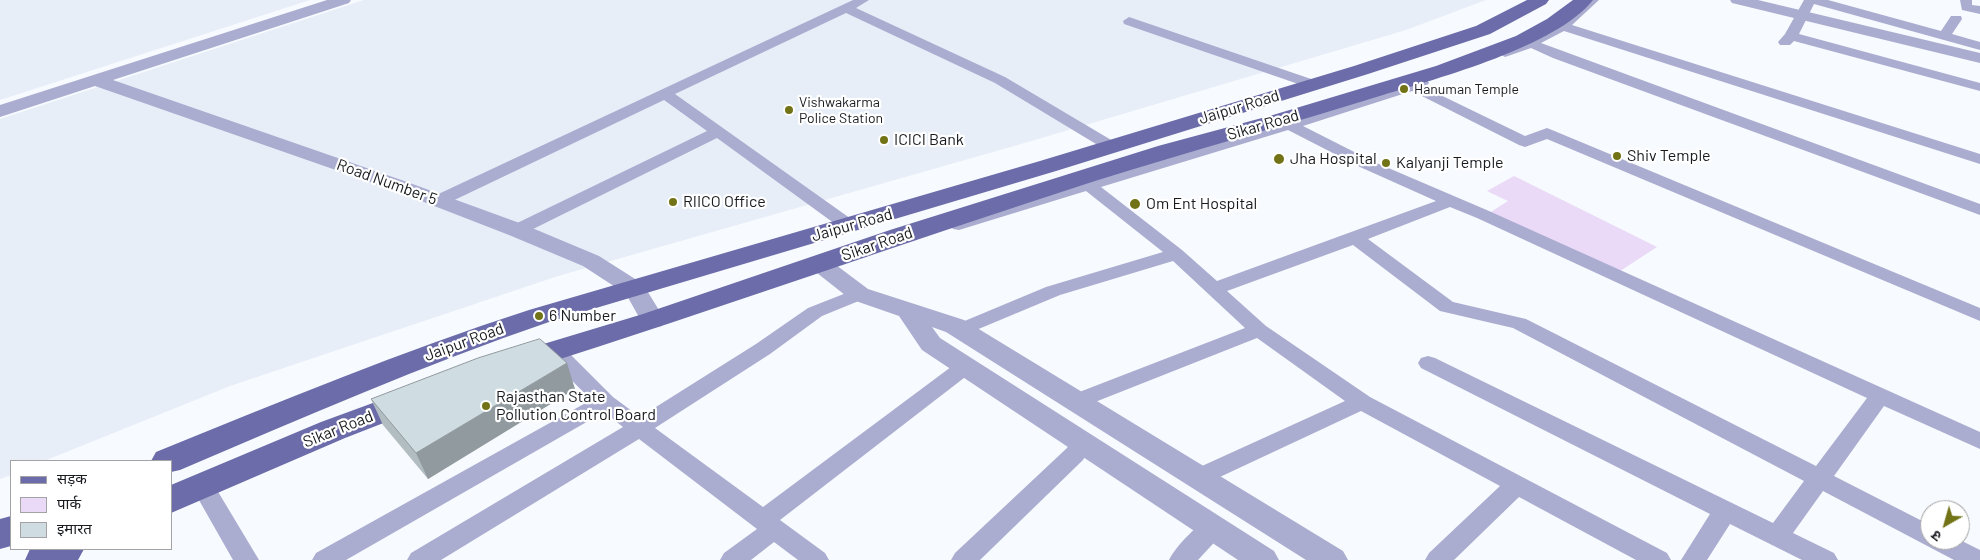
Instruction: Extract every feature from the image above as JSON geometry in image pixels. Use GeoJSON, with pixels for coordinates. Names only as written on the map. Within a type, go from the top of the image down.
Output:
{"type":"FeatureCollection","features":[{"type":"Feature","properties":{"kind":"main road","name":"Jaipur Road"},"geometry":{"type":"LineString","coordinates":[[170,460],[352,384],[476,337],[539,316],[1112,147],[1361,70],[1474,33],[1501,22],[1540,0]]}},
{"type":"Feature","properties":{"kind":"main road","name":"Sikar Road"},"geometry":{"type":"LineString","coordinates":[[494,370],[653,320],[899,236],[1084,181],[1166,151],[1285,123],[1410,83],[1527,41],[1558,24],[1584,0]]}},
{"type":"Feature","properties":{"kind":"main road","name":"Sikar Road"},"geometry":{"type":"LineString","coordinates":[[172,500],[333,430],[431,392]]}},
{"type":"Feature","properties":{"kind":"main road"},"geometry":{"type":"LineString","coordinates":[[43,560],[64,550]]}},
{"type":"Feature","properties":{"kind":"street"},"geometry":{"type":"LineString","coordinates":[[0,111],[342,0]]}},
{"type":"Feature","properties":{"kind":"street"},"geometry":{"type":"LineString","coordinates":[[438,200],[862,0]]}},
{"type":"Feature","properties":{"kind":"street"},"geometry":{"type":"LineString","coordinates":[[1558,24],[1592,0]]}},
{"type":"Feature","properties":{"kind":"street"},"geometry":{"type":"LineString","coordinates":[[1738,0],[1980,58]]}},
{"type":"Feature","properties":{"kind":"street"},"geometry":{"type":"LineString","coordinates":[[1980,46],[1812,0],[1788,39],[1980,88]]}},
{"type":"Feature","properties":{"kind":"street"},"geometry":{"type":"LineString","coordinates":[[846,8],[1000,80],[1112,147]]}},
{"type":"Feature","properties":{"kind":"street"},"geometry":{"type":"LineString","coordinates":[[1944,36],[1964,10],[1980,10]]}},
{"type":"Feature","properties":{"kind":"street"},"geometry":{"type":"LineString","coordinates":[[1129,21],[1312,84]]}},
{"type":"Feature","properties":{"kind":"street"},"geometry":{"type":"LineString","coordinates":[[1558,24],[1980,159]]}},
{"type":"Feature","properties":{"kind":"street"},"geometry":{"type":"LineString","coordinates":[[1527,41],[1980,210]]}},
{"type":"Feature","properties":{"kind":"street","name":"Road Number 5"},"geometry":{"type":"LineString","coordinates":[[97,81],[438,200],[591,261],[635,289],[653,320]]}},
{"type":"Feature","properties":{"kind":"street"},"geometry":{"type":"LineString","coordinates":[[1410,83],[1525,142],[1547,133],[1980,316]]}},
{"type":"Feature","properties":{"kind":"street"},"geometry":{"type":"LineString","coordinates":[[664,92],[848,225]]}},
{"type":"Feature","properties":{"kind":"street"},"geometry":{"type":"LineString","coordinates":[[1285,123],[1301,133],[1450,201],[1486,215],[1980,441]]}},
{"type":"Feature","properties":{"kind":"street"},"geometry":{"type":"LineString","coordinates":[[517,230],[719,131]]}},
{"type":"Feature","properties":{"kind":"street"},"geometry":{"type":"LineString","coordinates":[[1084,181],[1176,254],[1259,330],[1362,402],[1658,560]]}},
{"type":"Feature","properties":{"kind":"street"},"geometry":{"type":"LineString","coordinates":[[1214,289],[1450,201]]}},
{"type":"Feature","properties":{"kind":"street"},"geometry":{"type":"LineString","coordinates":[[1355,238],[1447,307],[1519,323],[1920,531]]}},
{"type":"Feature","properties":{"kind":"street"},"geometry":{"type":"LineString","coordinates":[[962,330],[1053,291],[1176,254]]}},
{"type":"Feature","properties":{"kind":"street"},"geometry":{"type":"LineString","coordinates":[[820,264],[859,294],[962,330],[1332,560]]}},
{"type":"Feature","properties":{"kind":"street"},"geometry":{"type":"LineString","coordinates":[[420,560],[639,428],[763,349],[815,312],[859,294]]}},
{"type":"Feature","properties":{"kind":"street"},"geometry":{"type":"LineString","coordinates":[[908,311],[931,344],[1263,560]]}},
{"type":"Feature","properties":{"kind":"street"},"geometry":{"type":"LineString","coordinates":[[1078,401],[1259,330]]}},
{"type":"Feature","properties":{"kind":"street"},"geometry":{"type":"LineString","coordinates":[[554,350],[605,402],[816,560]]}},
{"type":"Feature","properties":{"kind":"street"},"geometry":{"type":"LineString","coordinates":[[1428,363],[1825,560]]}},
{"type":"Feature","properties":{"kind":"street"},"geometry":{"type":"LineString","coordinates":[[733,560],[768,524],[966,366]]}},
{"type":"Feature","properties":{"kind":"street"},"geometry":{"type":"LineString","coordinates":[[1776,536],[1880,396]]}},
{"type":"Feature","properties":{"kind":"street"},"geometry":{"type":"LineString","coordinates":[[325,560],[605,402]]}},
{"type":"Feature","properties":{"kind":"street"},"geometry":{"type":"LineString","coordinates":[[1200,477],[1362,402]]}},
{"type":"Feature","properties":{"kind":"street"},"geometry":{"type":"LineString","coordinates":[[964,560],[1075,454],[1079,440],[1104,418]]}},
{"type":"Feature","properties":{"kind":"street"},"geometry":{"type":"LineString","coordinates":[[1438,560],[1518,484]]}},
{"type":"Feature","properties":{"kind":"street"},"geometry":{"type":"LineString","coordinates":[[203,486],[246,560]]}},
{"type":"Feature","properties":{"kind":"street"},"geometry":{"type":"LineString","coordinates":[[1694,560],[1725,511]]}},
{"type":"Feature","properties":{"kind":"street"},"geometry":{"type":"LineString","coordinates":[[1182,560],[1213,527]]}},
{"type":"Feature","properties":{"kind":"street"},"geometry":{"type":"LineString","coordinates":[[1957,550],[1976,560]]}},
{"type":"Feature","properties":{"kind":"shaded area"},"geometry":{"type":"Polygon","coordinates":[[[0,0],[310,0],[0,100],[0,0]]]}},
{"type":"Feature","properties":{"kind":"shaded area"},"geometry":{"type":"Polygon","coordinates":[[[364,0],[1486,0],[1406,30],[1028,142],[558,276],[230,386],[46,460],[10,460],[10,475],[0,479],[0,119],[364,0]]]}},
{"type":"Feature","properties":{"kind":"green space"},"geometry":{"type":"Polygon","coordinates":[[[1514,176],[1657,247],[1617,273],[1486,215],[1508,201],[1487,191],[1514,176]]]}},
{"type":"Feature","properties":{"kind":"building"},"geometry":{"type":"Polygon","coordinates":[[[540,339],[567,363],[416,453],[371,399],[478,358],[540,339]]]}},
{"type":"Feature","properties":{"kind":"place","name":"Hanuman Temple"},"geometry":{"type":"Point","coordinates":[1404,89]}},
{"type":"Feature","properties":{"kind":"place","name":"Vishwakarma Police Station"},"geometry":{"type":"Point","coordinates":[789,110]}},
{"type":"Feature","properties":{"kind":"place","name":"ICICI Bank"},"geometry":{"type":"Point","coordinates":[884,140]}},
{"type":"Feature","properties":{"kind":"place","name":"Shiv Temple"},"geometry":{"type":"Point","coordinates":[1617,156]}},
{"type":"Feature","properties":{"kind":"place","name":"Jha Hospital"},"geometry":{"type":"Point","coordinates":[1279,159]}},
{"type":"Feature","properties":{"kind":"place","name":"Kalyanji Temple"},"geometry":{"type":"Point","coordinates":[1386,163]}},
{"type":"Feature","properties":{"kind":"place","name":"RIICO Office"},"geometry":{"type":"Point","coordinates":[673,202]}},
{"type":"Feature","properties":{"kind":"place","name":"Om Ent Hospital"},"geometry":{"type":"Point","coordinates":[1135,204]}},
{"type":"Feature","properties":{"kind":"place","name":"6 Number"},"geometry":{"type":"Point","coordinates":[539,316]}},
{"type":"Feature","properties":{"kind":"place","name":"Rajasthan State Pollution Control Board"},"geometry":{"type":"Point","coordinates":[486,406]}}]}
